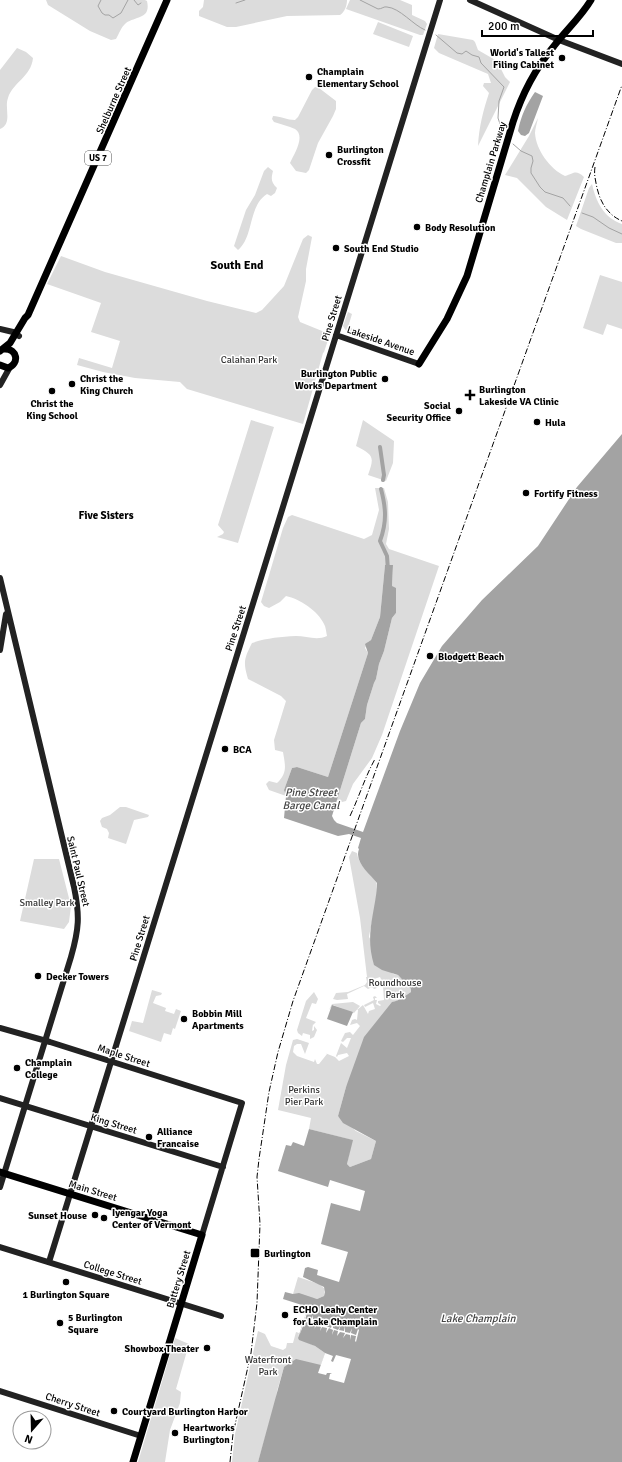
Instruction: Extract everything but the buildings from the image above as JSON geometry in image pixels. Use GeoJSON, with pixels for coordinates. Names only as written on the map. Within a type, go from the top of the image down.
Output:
{"type":"FeatureCollection","features":[{"type":"Feature","properties":{"kind":"main road","name":"Shelburne Street"},"geometry":{"type":"LineString","coordinates":[[1,366],[10,367],[14,364],[16,359],[14,351],[24,318],[27,316],[167,0]]}},
{"type":"Feature","properties":{"kind":"main road","name":"Champlain Parkway"},"geometry":{"type":"LineString","coordinates":[[419,364],[447,319],[467,276],[519,103],[537,68],[591,0]]}},
{"type":"Feature","properties":{"kind":"main road","name":"Shelburne Street"},"geometry":{"type":"LineString","coordinates":[[2,350],[18,334]]}},
{"type":"Feature","properties":{"kind":"main road","name":"Shelburne Street"},"geometry":{"type":"LineString","coordinates":[[2,350],[9,349],[14,351]]}},
{"type":"Feature","properties":{"kind":"main road","name":"Main Street"},"geometry":{"type":"LineString","coordinates":[[2,1173],[202,1235]]}},
{"type":"Feature","properties":{"kind":"main road","name":"Battery Street"},"geometry":{"type":"LineString","coordinates":[[133,1462],[202,1235]]}},
{"type":"Feature","properties":{"kind":"street","name":"Pine Street"},"geometry":{"type":"LineString","coordinates":[[49,1262],[440,0]]}},
{"type":"Feature","properties":{"kind":"street"},"geometry":{"type":"LineString","coordinates":[[470,0],[559,40],[622,64]]}},
{"type":"Feature","properties":{"kind":"street"},"geometry":{"type":"LineString","coordinates":[[1,329],[18,334]]}},
{"type":"Feature","properties":{"kind":"street"},"geometry":{"type":"LineString","coordinates":[[1,329],[8,334],[12,341]]}},
{"type":"Feature","properties":{"kind":"street","name":"Lakeside Avenue"},"geometry":{"type":"LineString","coordinates":[[336,335],[419,364]]}},
{"type":"Feature","properties":{"kind":"street","name":"Shelburne Street"},"geometry":{"type":"LineString","coordinates":[[1,366],[1,382]]}},
{"type":"Feature","properties":{"kind":"street","name":"Shelburne Street"},"geometry":{"type":"LineString","coordinates":[[1,382],[10,367]]}},
{"type":"Feature","properties":{"kind":"street","name":"Saint Paul Street"},"geometry":{"type":"LineString","coordinates":[[0,578],[74,887],[78,910],[78,924],[75,941],[25,1106],[2,1173],[0,1187]]}},
{"type":"Feature","properties":{"kind":"street"},"geometry":{"type":"LineString","coordinates":[[0,650],[7,609]]}},
{"type":"Feature","properties":{"kind":"street","name":"Maple Street"},"geometry":{"type":"LineString","coordinates":[[0,1028],[45,1040],[242,1103]]}},
{"type":"Feature","properties":{"kind":"street","name":"King Street"},"geometry":{"type":"LineString","coordinates":[[0,1098],[223,1167]]}},
{"type":"Feature","properties":{"kind":"street","name":"Battery Street"},"geometry":{"type":"LineString","coordinates":[[202,1235],[242,1103]]}},
{"type":"Feature","properties":{"kind":"street","name":"College Street"},"geometry":{"type":"LineString","coordinates":[[0,1247],[221,1316]]}},
{"type":"Feature","properties":{"kind":"street","name":"Cherry Street"},"geometry":{"type":"LineString","coordinates":[[0,1391],[141,1436]]}},
{"type":"Feature","properties":{"kind":"green space"},"geometry":{"type":"Polygon","coordinates":[[[46,0],[145,0],[147,1],[148,7],[145,14],[126,23],[116,39],[111,40],[90,31],[48,5],[46,0]]]}},
{"type":"Feature","properties":{"kind":"green space"},"geometry":{"type":"Polygon","coordinates":[[[204,0],[347,0],[347,4],[340,15],[287,16],[236,27],[227,27],[199,16],[199,11],[203,7],[204,0]]]}},
{"type":"Feature","properties":{"kind":"green space"},"geometry":{"type":"Polygon","coordinates":[[[350,0],[400,0],[412,5],[412,15],[425,21],[427,24],[423,35],[346,9],[350,0]]]}},
{"type":"Feature","properties":{"kind":"green space"},"geometry":{"type":"Polygon","coordinates":[[[378,22],[413,36],[409,47],[373,34],[378,22]]]}},
{"type":"Feature","properties":{"kind":"green space"},"geometry":{"type":"Polygon","coordinates":[[[438,34],[473,40],[478,50],[497,61],[505,77],[510,82],[478,146],[479,132],[489,93],[483,86],[484,83],[491,83],[488,74],[439,53],[434,48],[438,34]]]}},
{"type":"Feature","properties":{"kind":"green space"},"geometry":{"type":"Polygon","coordinates":[[[17,48],[26,52],[33,58],[32,65],[26,75],[10,92],[7,102],[7,120],[4,127],[0,129],[0,70],[17,48]]]}},
{"type":"Feature","properties":{"kind":"green space"},"geometry":{"type":"Polygon","coordinates":[[[315,87],[319,88],[336,101],[336,109],[318,143],[309,170],[306,173],[296,171],[290,163],[298,145],[298,132],[293,128],[274,122],[272,119],[273,116],[295,120],[315,87]]]}},
{"type":"Feature","properties":{"kind":"green space"},"geometry":{"type":"Polygon","coordinates":[[[538,118],[535,131],[536,139],[541,152],[549,164],[565,176],[578,173],[584,177],[567,220],[546,207],[517,178],[505,175],[529,136],[538,118]]]}},
{"type":"Feature","properties":{"kind":"green space"},"geometry":{"type":"Polygon","coordinates":[[[268,167],[273,171],[272,180],[277,188],[275,193],[271,196],[267,194],[261,199],[254,214],[247,237],[238,250],[234,246],[246,210],[255,195],[264,171],[268,167]]]}},
{"type":"Feature","properties":{"kind":"green space"},"geometry":{"type":"Polygon","coordinates":[[[592,184],[596,197],[602,208],[610,218],[622,224],[622,243],[616,243],[576,226],[589,188],[592,184]]]}},
{"type":"Feature","properties":{"kind":"green space","name":"Calahan Park"},"geometry":{"type":"Polygon","coordinates":[[[308,235],[312,237],[306,269],[306,281],[298,317],[300,322],[327,333],[329,337],[303,424],[187,389],[180,382],[135,378],[77,365],[79,358],[112,368],[120,341],[91,332],[101,303],[47,284],[61,256],[105,272],[207,301],[256,313],[262,310],[284,286],[303,239],[308,235]]]}},
{"type":"Feature","properties":{"kind":"green space"},"geometry":{"type":"Polygon","coordinates":[[[600,275],[622,282],[622,329],[607,324],[603,335],[583,328],[600,275]]]}},
{"type":"Feature","properties":{"kind":"green space"},"geometry":{"type":"Polygon","coordinates":[[[348,312],[352,314],[349,324],[352,329],[358,333],[358,337],[349,333],[343,326],[348,312]]]}},
{"type":"Feature","properties":{"kind":"green space"},"geometry":{"type":"Polygon","coordinates":[[[251,420],[274,427],[238,543],[217,537],[224,532],[218,525],[251,420]]]}},
{"type":"Feature","properties":{"kind":"green space"},"geometry":{"type":"Polygon","coordinates":[[[363,420],[394,441],[393,463],[386,481],[368,475],[372,460],[371,457],[369,454],[356,446],[363,420]]]}},
{"type":"Feature","properties":{"kind":"green space"},"geometry":{"type":"Polygon","coordinates":[[[375,488],[384,488],[388,502],[389,529],[386,544],[389,549],[439,566],[382,735],[372,758],[353,784],[346,801],[342,802],[337,800],[361,723],[365,719],[367,705],[376,679],[392,618],[396,613],[392,586],[393,565],[385,565],[380,617],[371,640],[365,648],[368,653],[328,777],[297,767],[292,768],[284,790],[286,796],[269,790],[266,784],[269,781],[277,783],[283,776],[285,769],[283,752],[275,750],[274,740],[286,701],[281,696],[248,679],[245,668],[247,653],[252,643],[263,640],[279,637],[296,636],[315,638],[327,636],[325,625],[318,615],[308,606],[297,600],[286,596],[280,602],[269,608],[264,606],[261,602],[283,528],[288,517],[292,515],[364,539],[372,535],[379,510],[375,488]]]}},
{"type":"Feature","properties":{"kind":"green space"},"geometry":{"type":"Polygon","coordinates":[[[120,807],[126,807],[149,815],[148,817],[134,820],[126,844],[108,838],[109,833],[107,829],[102,827],[100,821],[102,818],[110,815],[120,807]]]}},
{"type":"Feature","properties":{"kind":"green space"},"geometry":{"type":"Polygon","coordinates":[[[352,851],[357,853],[360,861],[374,878],[377,886],[369,937],[393,974],[398,975],[411,989],[411,992],[395,1002],[346,1087],[338,1116],[356,1131],[376,1141],[371,1159],[350,1167],[347,1164],[352,1140],[309,1129],[311,1118],[278,1110],[286,1065],[293,1040],[297,1039],[309,1043],[305,1054],[301,1044],[294,1046],[293,1052],[297,1056],[314,1062],[315,1059],[317,1064],[319,1064],[327,1054],[325,1053],[335,1057],[339,1061],[349,1056],[347,1053],[338,1055],[337,1057],[336,1056],[341,1043],[347,1048],[351,1038],[347,1038],[343,1042],[341,1041],[345,1033],[350,1032],[353,1035],[360,1026],[357,1023],[350,1025],[352,1020],[357,1020],[357,1010],[363,1005],[368,1014],[369,1011],[375,1009],[373,1003],[365,1007],[364,1005],[374,1000],[373,997],[375,996],[377,998],[375,998],[375,1000],[377,1000],[376,1004],[380,1006],[381,1005],[378,1001],[384,1000],[384,985],[380,977],[374,979],[377,988],[374,989],[372,987],[368,989],[364,986],[347,994],[348,999],[333,999],[336,993],[348,992],[365,985],[367,982],[360,918],[349,857],[352,851]]]}},
{"type":"Feature","properties":{"kind":"green space","name":"Smalley Park"},"geometry":{"type":"Polygon","coordinates":[[[34,859],[59,859],[71,906],[69,922],[64,929],[20,921],[34,859]]]}},
{"type":"Feature","properties":{"kind":"green space"},"geometry":{"type":"Polygon","coordinates":[[[152,990],[162,993],[161,995],[156,996],[153,1003],[166,1008],[165,1011],[174,1014],[176,1009],[181,1011],[175,1029],[173,1028],[171,1035],[164,1033],[161,1042],[129,1031],[132,1021],[143,1023],[152,990]]]}},
{"type":"Feature","properties":{"kind":"green space"},"geometry":{"type":"Polygon","coordinates":[[[314,992],[318,999],[316,1004],[312,1003],[306,1018],[316,1022],[313,1024],[312,1031],[314,1030],[314,1026],[317,1030],[314,1037],[310,1039],[310,1035],[303,1033],[302,1036],[297,1030],[306,1001],[314,992]]]}},
{"type":"Feature","properties":{"kind":"green space"},"geometry":{"type":"Polygon","coordinates":[[[353,1002],[360,1006],[354,1013],[333,1005],[329,1010],[332,1004],[353,1002]]]}},
{"type":"Feature","properties":{"kind":"green space"},"geometry":{"type":"Polygon","coordinates":[[[298,1277],[319,1284],[325,1289],[324,1296],[317,1299],[293,1294],[298,1277]]]}},
{"type":"Feature","properties":{"kind":"green space","name":"Waterfront Park"},"geometry":{"type":"Polygon","coordinates":[[[258,1331],[265,1334],[271,1346],[283,1350],[286,1348],[287,1343],[293,1343],[296,1332],[299,1333],[298,1338],[315,1346],[325,1353],[321,1365],[284,1367],[277,1391],[275,1410],[273,1410],[258,1462],[232,1462],[235,1434],[258,1331]]]}},
{"type":"Feature","properties":{"kind":"green space"},"geometry":{"type":"Polygon","coordinates":[[[175,1338],[189,1344],[176,1389],[181,1392],[180,1403],[170,1430],[165,1462],[138,1462],[175,1338]]]}},
{"type":"Feature","properties":{"kind":"water"},"geometry":{"type":"Polygon","coordinates":[[[535,92],[543,96],[529,133],[525,136],[521,135],[518,131],[521,120],[526,106],[535,92]]]}},
{"type":"Feature","properties":{"kind":"water","name":"Lake Champlain"},"geometry":{"type":"Polygon","coordinates":[[[622,434],[622,1462],[258,1462],[284,1367],[296,1359],[321,1365],[325,1353],[315,1346],[299,1340],[298,1338],[308,1307],[283,1299],[285,1292],[293,1294],[299,1293],[317,1299],[324,1296],[324,1287],[303,1277],[305,1268],[308,1267],[318,1270],[317,1275],[339,1282],[348,1252],[321,1244],[331,1203],[360,1211],[365,1191],[330,1180],[328,1187],[278,1171],[286,1145],[291,1146],[293,1142],[304,1146],[309,1129],[353,1140],[347,1164],[350,1167],[371,1159],[376,1141],[343,1123],[338,1116],[346,1087],[364,1037],[392,1002],[411,992],[411,989],[398,975],[382,970],[374,965],[371,954],[370,935],[377,883],[360,863],[358,848],[361,838],[349,834],[338,836],[284,818],[286,796],[284,790],[292,768],[297,767],[328,777],[368,653],[365,644],[371,640],[380,617],[385,565],[393,565],[392,586],[396,588],[396,613],[392,618],[376,679],[367,705],[365,719],[361,723],[332,816],[337,823],[363,832],[400,731],[420,683],[442,646],[482,600],[538,546],[577,487],[622,434]]]}},
{"type":"Feature","properties":{"kind":"water"},"geometry":{"type":"Polygon","coordinates":[[[332,1005],[353,1012],[347,1026],[327,1019],[332,1005]]]}},
{"type":"Feature","properties":{"kind":"pier"},"geometry":{"type":"Polygon","coordinates":[[[306,1313],[305,1320],[308,1321],[311,1321],[313,1315],[313,1322],[318,1323],[320,1317],[319,1324],[325,1326],[327,1319],[326,1326],[331,1328],[333,1321],[333,1328],[338,1330],[341,1325],[339,1330],[344,1331],[345,1326],[345,1332],[350,1333],[352,1328],[351,1333],[356,1335],[358,1329],[356,1342],[356,1336],[351,1335],[350,1340],[350,1335],[346,1334],[343,1338],[345,1333],[340,1332],[337,1336],[338,1331],[334,1330],[332,1335],[333,1330],[329,1328],[326,1333],[327,1328],[322,1327],[320,1331],[321,1327],[317,1325],[314,1329],[316,1325],[311,1323],[309,1328],[310,1323],[305,1321],[299,1336],[306,1313]]]}},
{"type":"Feature","properties":{"kind":"pier"},"geometry":{"type":"Polygon","coordinates":[[[325,1353],[333,1356],[331,1361],[333,1362],[336,1355],[351,1359],[344,1383],[329,1379],[330,1374],[332,1373],[327,1373],[326,1375],[318,1373],[325,1353]]]}},
{"type":"Feature","properties":{"kind":"waterway"},"geometry":{"type":"LineString","coordinates":[[101,0],[98,6],[102,13],[113,18],[121,13],[128,0]]}},
{"type":"Feature","properties":{"kind":"waterway"},"geometry":{"type":"LineString","coordinates":[[134,0],[138,5],[141,3]]}},
{"type":"Feature","properties":{"kind":"waterway"},"geometry":{"type":"LineString","coordinates":[[236,3],[245,0]]}},
{"type":"Feature","properties":{"kind":"waterway"},"geometry":{"type":"LineString","coordinates":[[360,0],[378,9],[386,7],[397,10],[420,28],[425,30]]}},
{"type":"Feature","properties":{"kind":"waterway"},"geometry":{"type":"LineString","coordinates":[[436,35],[457,53],[462,54],[466,51],[479,57],[481,63],[504,87],[499,101],[498,118],[501,127]]}},
{"type":"Feature","properties":{"kind":"waterway"},"geometry":{"type":"LineString","coordinates":[[513,144],[521,151],[532,156],[533,161],[531,173],[540,187],[545,192],[563,198],[570,206]]}},
{"type":"Feature","properties":{"kind":"waterway"},"geometry":{"type":"LineString","coordinates":[[582,213],[593,217],[609,228],[622,234]]}},
{"type":"Feature","properties":{"kind":"waterway","name":"Pine Street Barge Canal"},"geometry":{"type":"LineString","coordinates":[[380,447],[384,475],[383,480]]}},
{"type":"Feature","properties":{"kind":"waterway","name":"Pine Street Barge Canal"},"geometry":{"type":"LineString","coordinates":[[381,489],[385,515],[384,528],[380,541],[387,556],[388,570]]}},
{"type":"Feature","properties":{"kind":"railway"},"geometry":{"type":"LineString","coordinates":[[230,1462],[233,1434],[251,1353],[257,1303],[260,1224],[257,1177],[269,1092],[278,1052],[293,1001],[622,85]]}},
{"type":"Feature","properties":{"kind":"railway"},"geometry":{"type":"LineString","coordinates":[[595,167],[597,189],[601,201],[616,218],[622,221]]}},
{"type":"Feature","properties":{"kind":"railway"},"geometry":{"type":"LineString","coordinates":[[350,816],[375,759]]}},
{"type":"Feature","properties":{"kind":"place","name":"World's Tallest Filing Cabinet"},"geometry":{"type":"Point","coordinates":[562,58]}},
{"type":"Feature","properties":{"kind":"place","name":"Champlain Elementary School"},"geometry":{"type":"Point","coordinates":[309,77]}},
{"type":"Feature","properties":{"kind":"place","name":"Burlington Crossfit"},"geometry":{"type":"Point","coordinates":[329,155]}},
{"type":"Feature","properties":{"kind":"place","name":"Body Resolution"},"geometry":{"type":"Point","coordinates":[417,227]}},
{"type":"Feature","properties":{"kind":"place","name":"South End Studio"},"geometry":{"type":"Point","coordinates":[336,248]}},
{"type":"Feature","properties":{"kind":"place","name":"Burlington Public Works Department"},"geometry":{"type":"Point","coordinates":[385,379]}},
{"type":"Feature","properties":{"kind":"place","name":"Christ the King Church"},"geometry":{"type":"Point","coordinates":[72,384]}},
{"type":"Feature","properties":{"kind":"place","name":"Christ the King School"},"geometry":{"type":"Point","coordinates":[52,391]}},
{"type":"Feature","properties":{"kind":"place","name":"Burlington Lakeside VA Clinic"},"geometry":{"type":"Point","coordinates":[470,395]}},
{"type":"Feature","properties":{"kind":"place","name":"Social Security Office"},"geometry":{"type":"Point","coordinates":[459,411]}},
{"type":"Feature","properties":{"kind":"place","name":"Hula"},"geometry":{"type":"Point","coordinates":[537,422]}},
{"type":"Feature","properties":{"kind":"place","name":"Fortify Fitness"},"geometry":{"type":"Point","coordinates":[526,493]}},
{"type":"Feature","properties":{"kind":"place","name":"Blodgett Beach"},"geometry":{"type":"Point","coordinates":[430,656]}},
{"type":"Feature","properties":{"kind":"place","name":"BCA"},"geometry":{"type":"Point","coordinates":[225,749]}},
{"type":"Feature","properties":{"kind":"place","name":"Decker Towers"},"geometry":{"type":"Point","coordinates":[38,976]}},
{"type":"Feature","properties":{"kind":"place","name":"Bobbin Mill Apartments"},"geometry":{"type":"Point","coordinates":[184,1019]}},
{"type":"Feature","properties":{"kind":"place","name":"Champlain College"},"geometry":{"type":"Point","coordinates":[17,1068]}},
{"type":"Feature","properties":{"kind":"place","name":"Alliance Francaise"},"geometry":{"type":"Point","coordinates":[149,1137]}},
{"type":"Feature","properties":{"kind":"place","name":"Sunset House"},"geometry":{"type":"Point","coordinates":[95,1215]}},
{"type":"Feature","properties":{"kind":"place","name":"Iyengar Yoga Center of Vermont"},"geometry":{"type":"Point","coordinates":[104,1218]}},
{"type":"Feature","properties":{"kind":"place","name":"Burlington"},"geometry":{"type":"Point","coordinates":[255,1253]}},
{"type":"Feature","properties":{"kind":"place","name":"1 Burlington Square"},"geometry":{"type":"Point","coordinates":[66,1282]}},
{"type":"Feature","properties":{"kind":"place","name":"ECHO Leahy Center for Lake Champlain"},"geometry":{"type":"Point","coordinates":[285,1315]}},
{"type":"Feature","properties":{"kind":"place","name":"5 Burlington Square"},"geometry":{"type":"Point","coordinates":[60,1323]}},
{"type":"Feature","properties":{"kind":"place","name":"Showbox Theater"},"geometry":{"type":"Point","coordinates":[207,1348]}},
{"type":"Feature","properties":{"kind":"place","name":"Courtyard Burlington Harbor"},"geometry":{"type":"Point","coordinates":[114,1411]}},
{"type":"Feature","properties":{"kind":"place","name":"Heartworks Burlington"},"geometry":{"type":"Point","coordinates":[175,1433]}},
{"type":"Feature","properties":{"kind":"district","name":"South End"},"geometry":{"type":"Point","coordinates":[237,265]}},
{"type":"Feature","properties":{"kind":"district","name":"Five Sisters"},"geometry":{"type":"Point","coordinates":[106,515]}},
{"type":"Feature","properties":{"kind":"park label","name":"Roundhouse Park"},"geometry":{"type":"Point","coordinates":[395,988]}},
{"type":"Feature","properties":{"kind":"park label","name":"Perkins Pier Park"},"geometry":{"type":"Point","coordinates":[304,1094]}}]}
